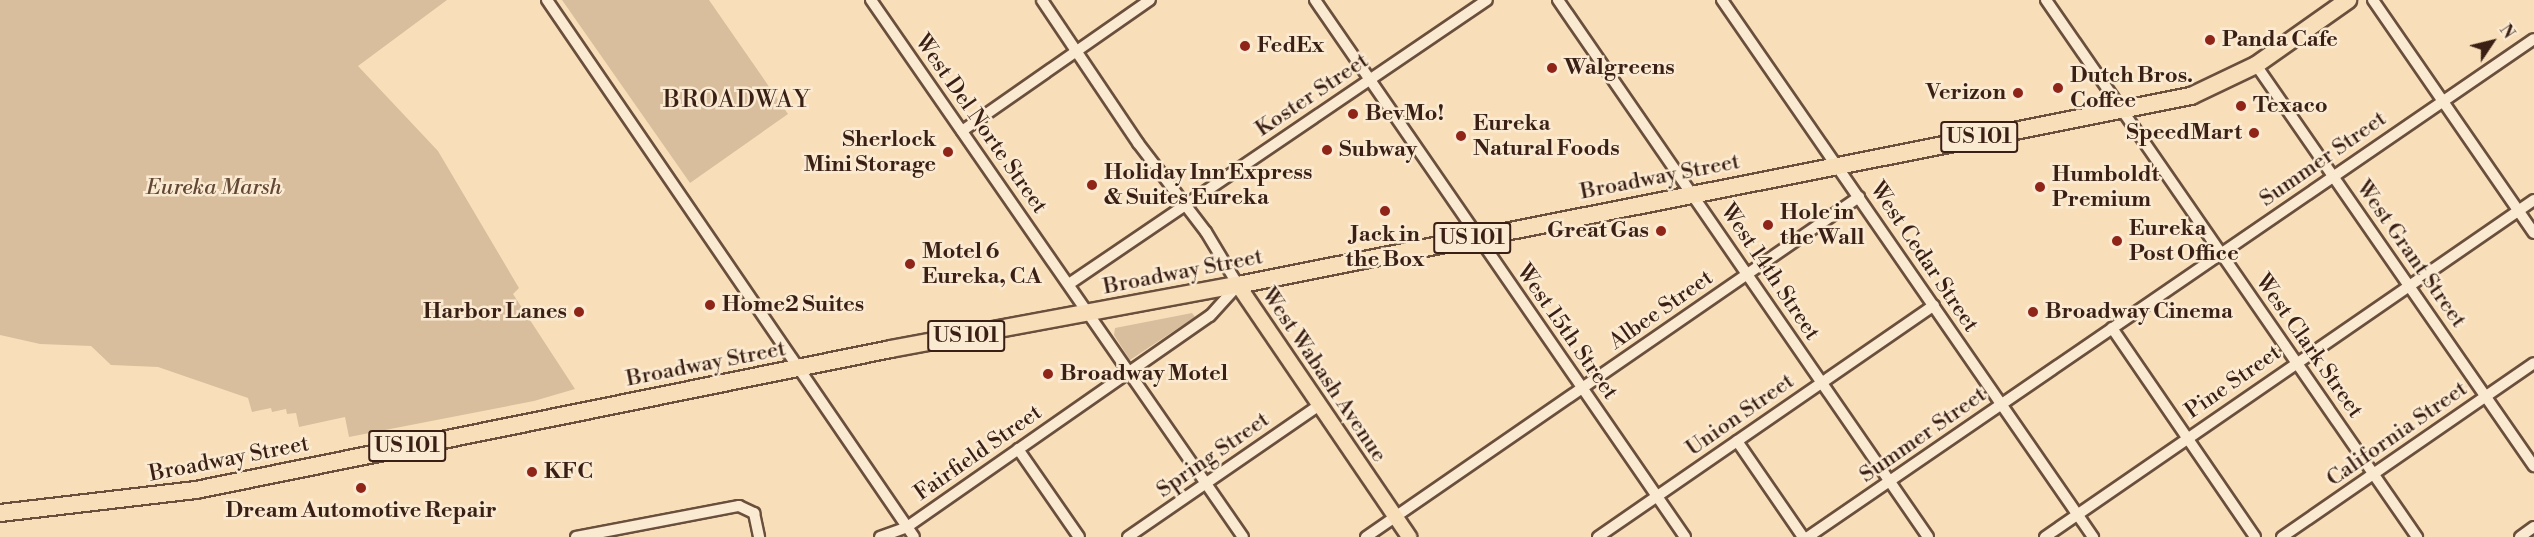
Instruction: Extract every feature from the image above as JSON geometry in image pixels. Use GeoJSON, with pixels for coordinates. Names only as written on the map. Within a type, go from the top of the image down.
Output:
{"type":"FeatureCollection","features":[{"type":"Feature","properties":{"kind":"highway","name":"Broadway Street"},"geometry":{"type":"LineString","coordinates":[[0,513],[196,489],[2196,95],[2256,65],[2348,0]]}},
{"type":"Feature","properties":{"kind":"main road","name":"West Wabash Avenue"},"geometry":{"type":"LineString","coordinates":[[1238,285],[1409,537]]}},
{"type":"Feature","properties":{"kind":"street"},"geometry":{"type":"LineString","coordinates":[[547,0],[914,537]]}},
{"type":"Feature","properties":{"kind":"street","name":"West Del Norte Street"},"geometry":{"type":"LineString","coordinates":[[871,0],[1243,537]]}},
{"type":"Feature","properties":{"kind":"street","name":"West Wabash Avenue"},"geometry":{"type":"LineString","coordinates":[[1042,0],[1184,207],[1206,232],[1238,285]]}},
{"type":"Feature","properties":{"kind":"street"},"geometry":{"type":"LineString","coordinates":[[962,131],[1150,0]]}},
{"type":"Feature","properties":{"kind":"street","name":"West 15th Street"},"geometry":{"type":"LineString","coordinates":[[1316,0],[1685,537]]}},
{"type":"Feature","properties":{"kind":"street","name":"Koster Street"},"geometry":{"type":"LineString","coordinates":[[1069,284],[1487,0]]}},
{"type":"Feature","properties":{"kind":"street","name":"West 14th Street"},"geometry":{"type":"LineString","coordinates":[[1558,0],[1928,537]]}},
{"type":"Feature","properties":{"kind":"street","name":"West Cedar Street"},"geometry":{"type":"LineString","coordinates":[[1722,0],[2093,537]]}},
{"type":"Feature","properties":{"kind":"street","name":"West Clark Street"},"geometry":{"type":"LineString","coordinates":[[2046,0],[2417,537]]}},
{"type":"Feature","properties":{"kind":"street"},"geometry":{"type":"LineString","coordinates":[[2373,0],[2534,233]]}},
{"type":"Feature","properties":{"kind":"street","name":"Summer Street"},"geometry":{"type":"LineString","coordinates":[[1808,537],[2442,99],[2534,39]]}},
{"type":"Feature","properties":{"kind":"street","name":"West Grant Street"},"geometry":{"type":"LineString","coordinates":[[2256,65],[2534,466]]}},
{"type":"Feature","properties":{"kind":"street","name":"Albee Street"},"geometry":{"type":"LineString","coordinates":[[1366,537],[1859,197]]}},
{"type":"Feature","properties":{"kind":"street","name":"Pine Street"},"geometry":{"type":"LineString","coordinates":[[2045,537],[2534,200]]}},
{"type":"Feature","properties":{"kind":"street","name":"Fairfield Street"},"geometry":{"type":"LineString","coordinates":[[880,537],[907,527],[1210,316],[1238,285]]}},
{"type":"Feature","properties":{"kind":"street","name":"Union Street"},"geometry":{"type":"LineString","coordinates":[[1598,537],[1934,305]]}},
{"type":"Feature","properties":{"kind":"street"},"geometry":{"type":"LineString","coordinates":[[2112,328],[2255,537]]}},
{"type":"Feature","properties":{"kind":"street","name":"California Street"},"geometry":{"type":"LineString","coordinates":[[2282,537],[2534,363]]}},
{"type":"Feature","properties":{"kind":"street","name":"Spring Street"},"geometry":{"type":"LineString","coordinates":[[1128,537],[1320,405]]}},
{"type":"Feature","properties":{"kind":"street"},"geometry":{"type":"LineString","coordinates":[[1737,441],[1803,537]]}},
{"type":"Feature","properties":{"kind":"street"},"geometry":{"type":"LineString","coordinates":[[1018,449],[1079,537]]}},
{"type":"Feature","properties":{"kind":"street"},"geometry":{"type":"LineString","coordinates":[[576,537],[601,535],[739,506],[753,513],[759,537]]}},
{"type":"Feature","properties":{"kind":"street"},"geometry":{"type":"LineString","coordinates":[[2520,537],[2534,527]]}},
{"type":"Feature","properties":{"kind":"green space","name":"Eureka Marsh"},"geometry":{"type":"Polygon","coordinates":[[[0,0],[447,0],[358,66],[438,151],[519,288],[513,294],[575,389],[534,401],[349,437],[345,417],[299,427],[296,413],[287,414],[286,409],[272,412],[271,408],[252,412],[248,398],[158,367],[111,365],[91,346],[40,344],[0,335],[0,0]]]}},
{"type":"Feature","properties":{"kind":"green space"},"geometry":{"type":"Polygon","coordinates":[[[562,0],[709,0],[788,114],[690,183],[562,0]]]}},
{"type":"Feature","properties":{"kind":"green space"},"geometry":{"type":"Polygon","coordinates":[[[1192,313],[1195,317],[1130,360],[1114,335],[1115,328],[1192,313]]]}},
{"type":"Feature","properties":{"kind":"place","name":"Panda Cafe"},"geometry":{"type":"Point","coordinates":[2210,40]}},
{"type":"Feature","properties":{"kind":"place","name":"FedEx"},"geometry":{"type":"Point","coordinates":[1245,46]}},
{"type":"Feature","properties":{"kind":"place","name":"Walgreens"},"geometry":{"type":"Point","coordinates":[1552,68]}},
{"type":"Feature","properties":{"kind":"place","name":"Dutch Bros. Coffee"},"geometry":{"type":"Point","coordinates":[2058,88]}},
{"type":"Feature","properties":{"kind":"place","name":"Verizon"},"geometry":{"type":"Point","coordinates":[2018,93]}},
{"type":"Feature","properties":{"kind":"place","name":"Texaco"},"geometry":{"type":"Point","coordinates":[2241,106]}},
{"type":"Feature","properties":{"kind":"place","name":"BevMo!"},"geometry":{"type":"Point","coordinates":[1353,114]}},
{"type":"Feature","properties":{"kind":"place","name":"SpeedMart"},"geometry":{"type":"Point","coordinates":[2254,133]}},
{"type":"Feature","properties":{"kind":"place","name":"Eureka Natural Foods"},"geometry":{"type":"Point","coordinates":[1461,136]}},
{"type":"Feature","properties":{"kind":"place","name":"Subway"},"geometry":{"type":"Point","coordinates":[1327,150]}},
{"type":"Feature","properties":{"kind":"place","name":"Sherlock Mini Storage"},"geometry":{"type":"Point","coordinates":[948,152]}},
{"type":"Feature","properties":{"kind":"place","name":"Holiday Inn Express & Suites Eureka"},"geometry":{"type":"Point","coordinates":[1092,185]}},
{"type":"Feature","properties":{"kind":"place","name":"Humboldt Premium"},"geometry":{"type":"Point","coordinates":[2040,187]}},
{"type":"Feature","properties":{"kind":"place","name":"Jack in the Box"},"geometry":{"type":"Point","coordinates":[1385,211]}},
{"type":"Feature","properties":{"kind":"place","name":"Hole in the Wall"},"geometry":{"type":"Point","coordinates":[1768,225]}},
{"type":"Feature","properties":{"kind":"place","name":"Great Gas"},"geometry":{"type":"Point","coordinates":[1661,231]}},
{"type":"Feature","properties":{"kind":"place","name":"Eureka Post Office"},"geometry":{"type":"Point","coordinates":[2117,241]}},
{"type":"Feature","properties":{"kind":"place","name":"Motel 6 Eureka, CA"},"geometry":{"type":"Point","coordinates":[910,264]}},
{"type":"Feature","properties":{"kind":"place","name":"Home2 Suites"},"geometry":{"type":"Point","coordinates":[710,305]}},
{"type":"Feature","properties":{"kind":"place","name":"Harbor Lanes"},"geometry":{"type":"Point","coordinates":[579,312]}},
{"type":"Feature","properties":{"kind":"place","name":"Broadway Cinema"},"geometry":{"type":"Point","coordinates":[2033,312]}},
{"type":"Feature","properties":{"kind":"place","name":"Broadway Motel"},"geometry":{"type":"Point","coordinates":[1048,374]}},
{"type":"Feature","properties":{"kind":"place","name":"KFC"},"geometry":{"type":"Point","coordinates":[532,472]}},
{"type":"Feature","properties":{"kind":"place","name":"Dream Automotive Repair"},"geometry":{"type":"Point","coordinates":[361,488]}},
{"type":"Feature","properties":{"kind":"district","name":"BROADWAY"},"geometry":{"type":"Point","coordinates":[737,101]}}]}
